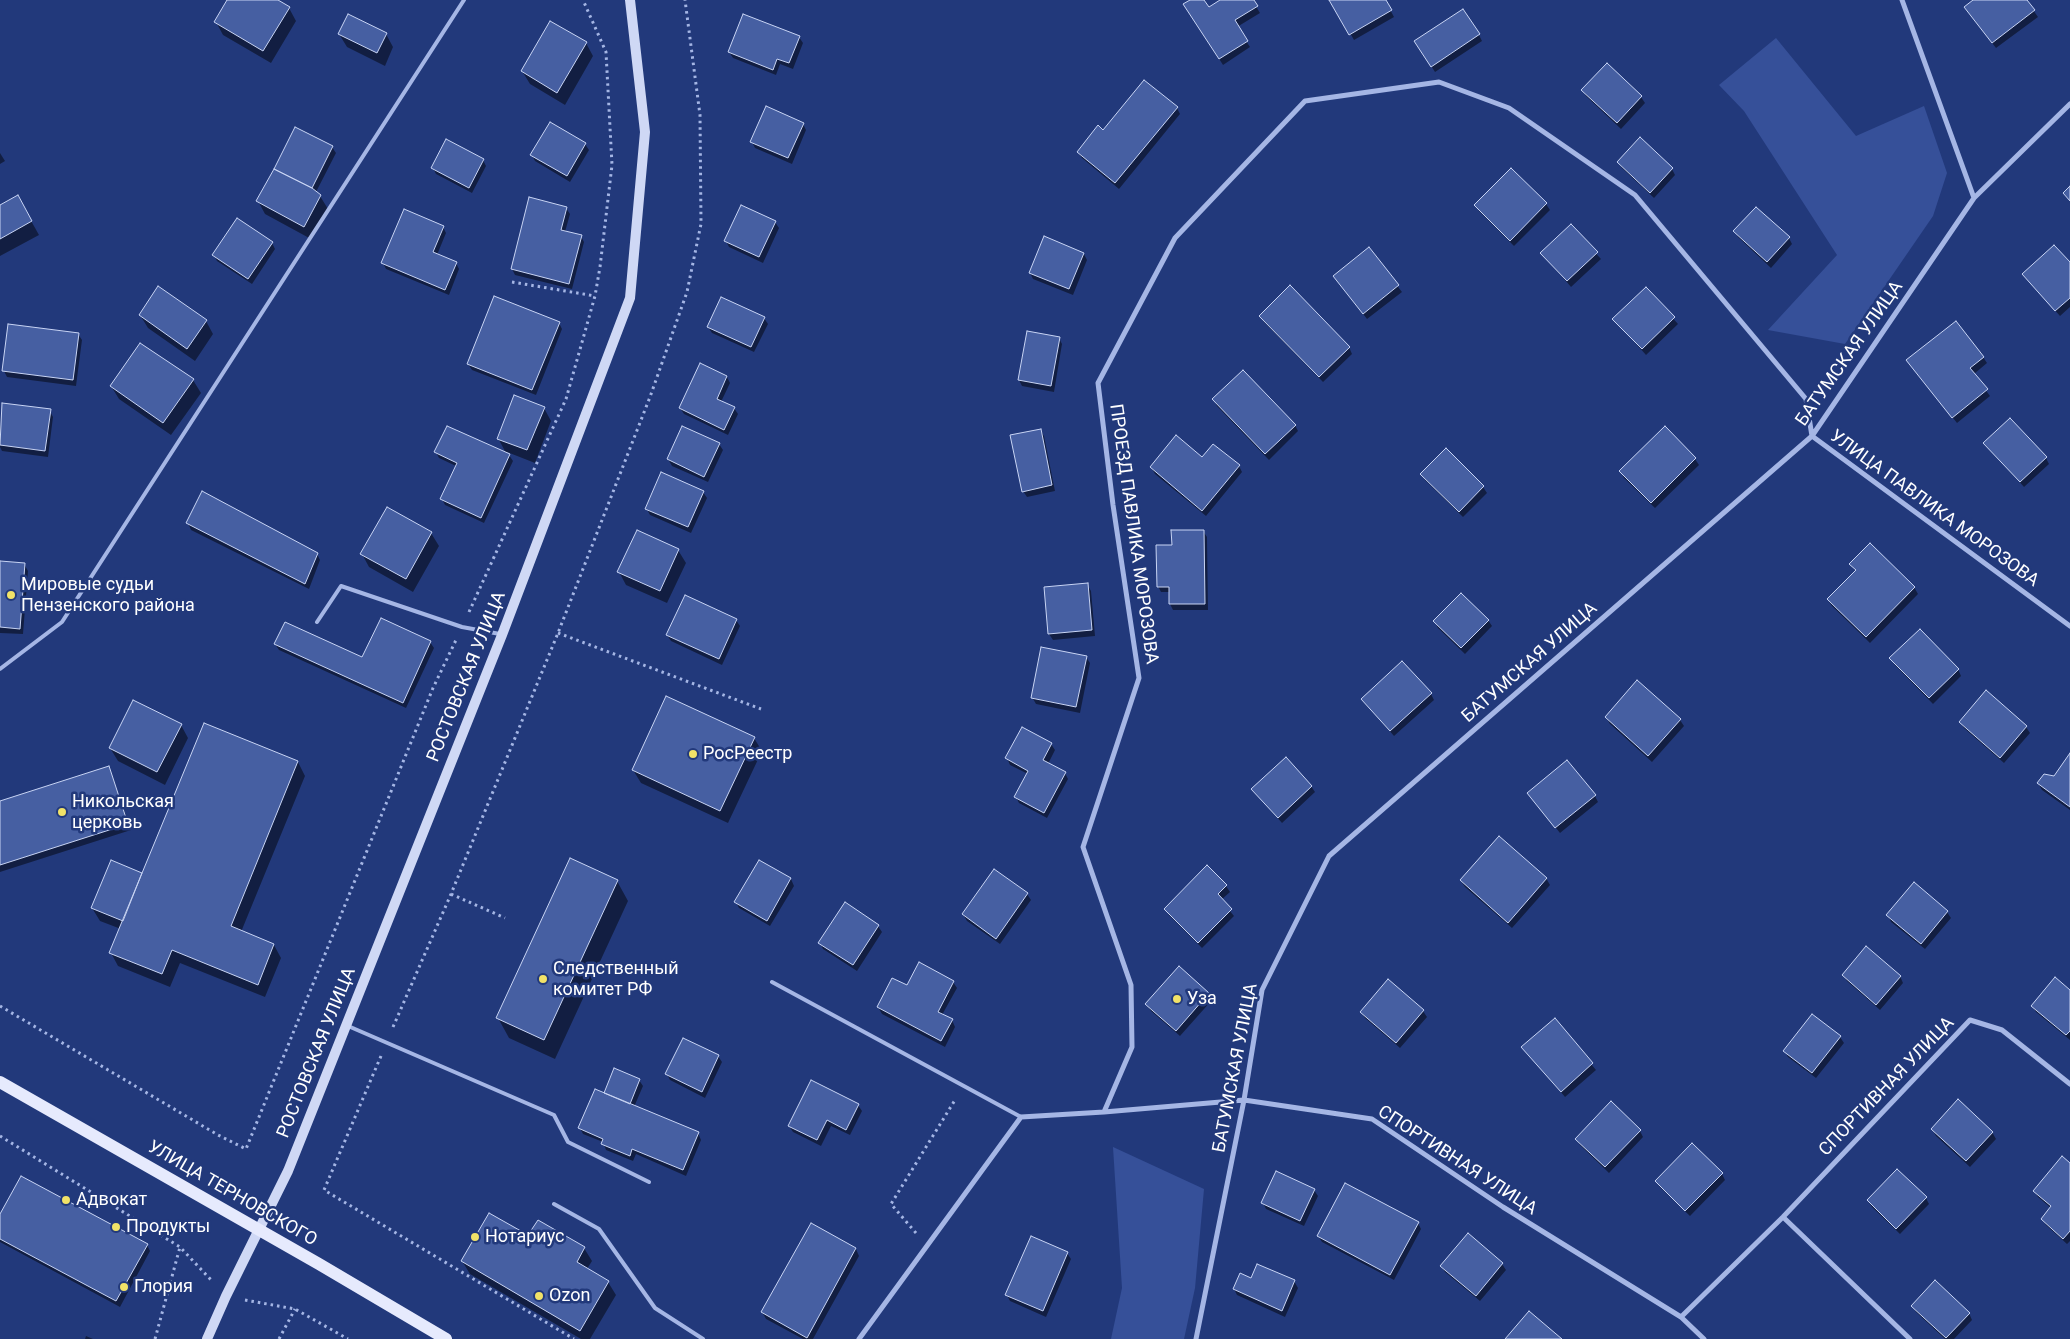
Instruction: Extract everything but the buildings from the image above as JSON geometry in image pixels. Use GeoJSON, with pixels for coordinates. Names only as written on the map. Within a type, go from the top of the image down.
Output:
{"type":"FeatureCollection","features":[{"type":"Feature","properties":{"kind":"main road","name":"УЛИЦА ТЕРНОВСКОГО"},"geometry":{"type":"LineString","coordinates":[[0,1082],[259,1229],[446,1339]]}},
{"type":"Feature","properties":{"kind":"street","name":"РОСТОВСКАЯ УЛИЦА"},"geometry":{"type":"LineString","coordinates":[[207,1339],[226,1296],[288,1171],[502,634],[630,298],[645,132],[630,0]]}},
{"type":"Feature","properties":{"kind":"street"},"geometry":{"type":"LineString","coordinates":[[1902,0],[1974,198]]}},
{"type":"Feature","properties":{"kind":"street","name":"ПРОЕЗД ПАВЛИКА МОРОЗОВА"},"geometry":{"type":"LineString","coordinates":[[1104,1112],[1132,1047],[1131,985],[1083,847],[1139,678],[1113,505],[1098,383],[1175,238],[1305,101],[1439,82],[1509,108]]}},
{"type":"Feature","properties":{"kind":"street","name":"БАТУМСКАЯ УЛИЦА"},"geometry":{"type":"LineString","coordinates":[[1196,1339],[1244,1100],[1262,990],[1329,856],[1812,436],[1974,198],[2070,104]]}},
{"type":"Feature","properties":{"kind":"street","name":"УЛИЦА ПАВЛИКА МОРОЗОВА"},"geometry":{"type":"LineString","coordinates":[[1509,108],[1635,195],[1806,399],[1812,436],[2070,626]]}},
{"type":"Feature","properties":{"kind":"street","name":"СПОРТИВНАЯ УЛИЦА"},"geometry":{"type":"LineString","coordinates":[[1681,1317],[1783,1217],[1970,1020],[2002,1030],[2070,1084]]}},
{"type":"Feature","properties":{"kind":"street","name":"СПОРТИВНАЯ УЛИЦА"},"geometry":{"type":"LineString","coordinates":[[1104,1112],[1244,1100],[1372,1119],[1503,1207],[1681,1317],[1704,1339]]}},
{"type":"Feature","properties":{"kind":"street"},"geometry":{"type":"LineString","coordinates":[[859,1339],[1021,1118],[1104,1112]]}},
{"type":"Feature","properties":{"kind":"street"},"geometry":{"type":"LineString","coordinates":[[1783,1217],[1910,1339]]}},
{"type":"Feature","properties":{"kind":"lane"},"geometry":{"type":"LineString","coordinates":[[0,669],[62,622],[464,0]]}},
{"type":"Feature","properties":{"kind":"lane"},"geometry":{"type":"LineString","coordinates":[[316,622],[341,586],[462,627],[502,634]]}},
{"type":"Feature","properties":{"kind":"lane"},"geometry":{"type":"LineString","coordinates":[[772,982],[1021,1118]]}},
{"type":"Feature","properties":{"kind":"lane"},"geometry":{"type":"LineString","coordinates":[[346,1025],[554,1115],[568,1142],[649,1182]]}},
{"type":"Feature","properties":{"kind":"lane"},"geometry":{"type":"LineString","coordinates":[[554,1204],[599,1229],[655,1308],[703,1339]]}},
{"type":"Feature","properties":{"kind":"path"},"geometry":{"type":"LineString","coordinates":[[0,1006],[218,1135],[246,1149],[432,688],[462,627],[566,399],[595,296],[612,165],[606,52],[583,0]]}},
{"type":"Feature","properties":{"kind":"path"},"geometry":{"type":"LineString","coordinates":[[574,1339],[324,1190],[451,894],[558,633],[650,397],[687,292],[701,224],[700,115],[685,0]]}},
{"type":"Feature","properties":{"kind":"path"},"geometry":{"type":"LineString","coordinates":[[512,282],[595,296]]}},
{"type":"Feature","properties":{"kind":"path"},"geometry":{"type":"LineString","coordinates":[[558,633],[761,709]]}},
{"type":"Feature","properties":{"kind":"path"},"geometry":{"type":"LineString","coordinates":[[451,894],[505,918]]}},
{"type":"Feature","properties":{"kind":"path"},"geometry":{"type":"LineString","coordinates":[[927,1246],[891,1204],[964,1087]]}},
{"type":"Feature","properties":{"kind":"path"},"geometry":{"type":"LineString","coordinates":[[0,1136],[180,1246],[226,1296],[296,1309],[348,1339]]}},
{"type":"Feature","properties":{"kind":"path"},"geometry":{"type":"LineString","coordinates":[[155,1339],[180,1246]]}},
{"type":"Feature","properties":{"kind":"path"},"geometry":{"type":"LineString","coordinates":[[279,1339],[296,1309]]}},
{"type":"Feature","properties":{"kind":"shaded area"},"geometry":{"type":"Polygon","coordinates":[[[1776,38],[1856,136],[1924,106],[1947,173],[1933,216],[1845,344],[1768,330],[1837,255],[1744,111],[1719,85],[1776,38]]]}},
{"type":"Feature","properties":{"kind":"shaded area"},"geometry":{"type":"Polygon","coordinates":[[[1113,1147],[1204,1189],[1195,1288],[1184,1339],[1111,1339],[1122,1288],[1113,1147]]]}},
{"type":"Feature","properties":{"kind":"place","name":"Мировые судьи Пензенского района"},"geometry":{"type":"Point","coordinates":[11,595]}},
{"type":"Feature","properties":{"kind":"place","name":"РосРеестр"},"geometry":{"type":"Point","coordinates":[693,754]}},
{"type":"Feature","properties":{"kind":"place","name":"Никольская церковь"},"geometry":{"type":"Point","coordinates":[62,812]}},
{"type":"Feature","properties":{"kind":"place","name":"Следственный комитет РФ"},"geometry":{"type":"Point","coordinates":[543,979]}},
{"type":"Feature","properties":{"kind":"place","name":"Уза"},"geometry":{"type":"Point","coordinates":[1177,999]}},
{"type":"Feature","properties":{"kind":"place","name":"Адвокат"},"geometry":{"type":"Point","coordinates":[66,1200]}},
{"type":"Feature","properties":{"kind":"place","name":"Продукты"},"geometry":{"type":"Point","coordinates":[116,1227]}},
{"type":"Feature","properties":{"kind":"place","name":"Нотариус"},"geometry":{"type":"Point","coordinates":[475,1237]}},
{"type":"Feature","properties":{"kind":"place","name":"Глория"},"geometry":{"type":"Point","coordinates":[124,1287]}},
{"type":"Feature","properties":{"kind":"place","name":"Ozon"},"geometry":{"type":"Point","coordinates":[539,1296]}}]}
